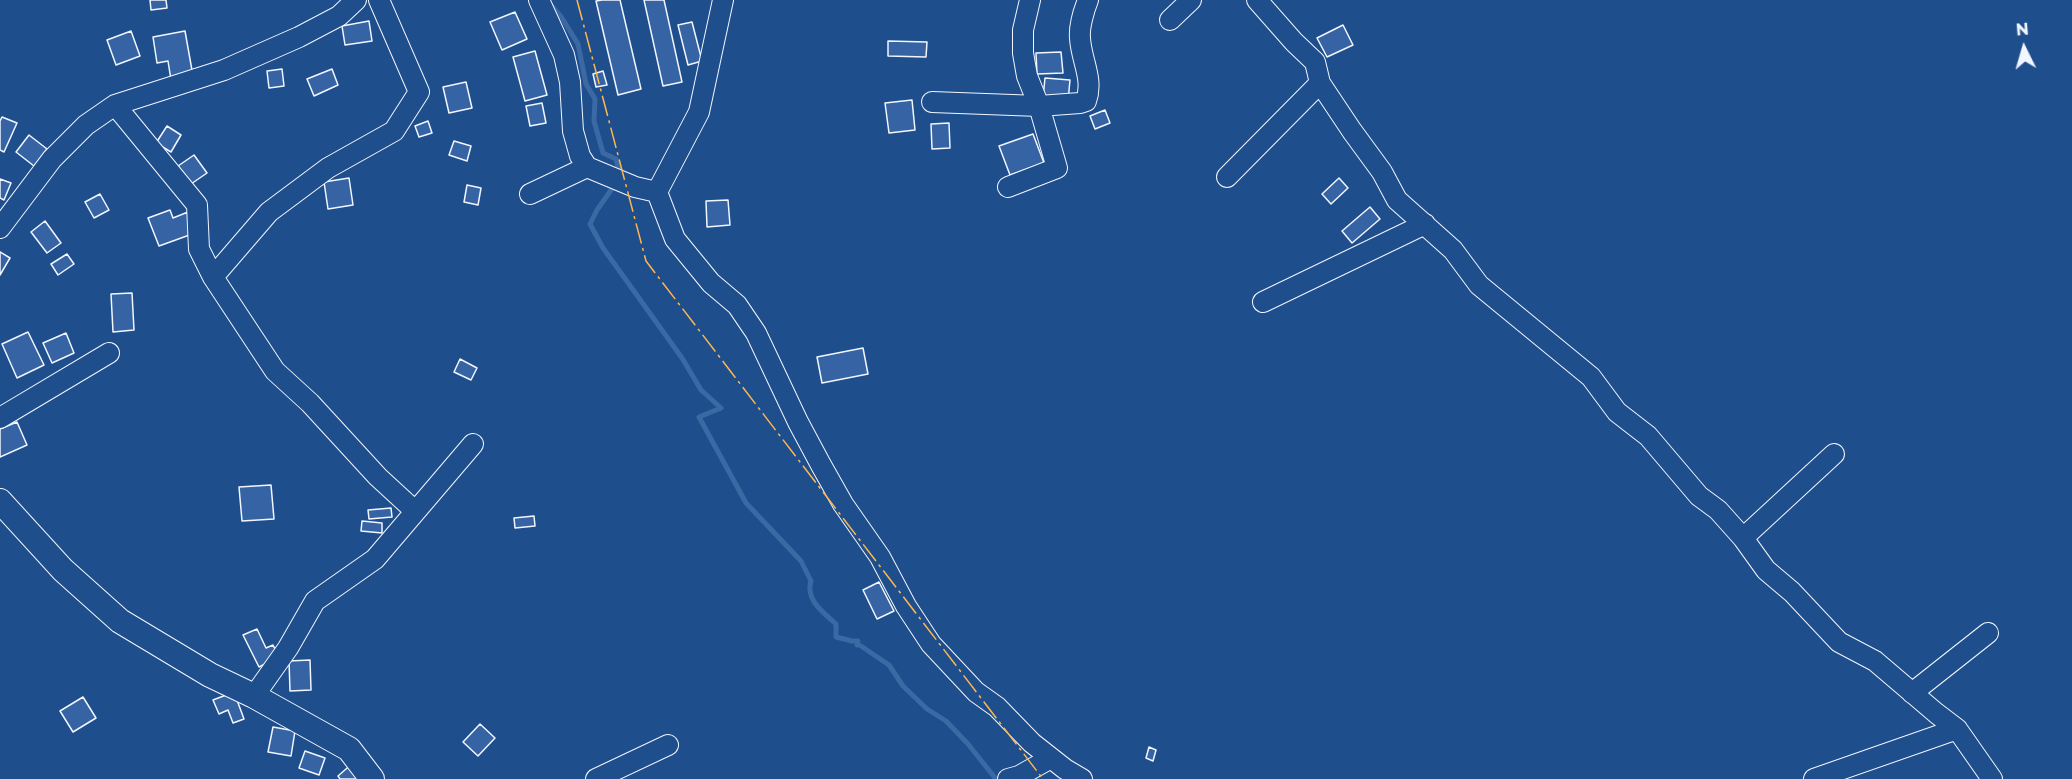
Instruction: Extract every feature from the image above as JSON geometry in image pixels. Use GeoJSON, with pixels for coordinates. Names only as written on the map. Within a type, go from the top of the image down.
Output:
{"type":"FeatureCollection","features":[{"type":"Feature","properties":{"kind":"main road"},"geometry":{"type":"LineString","coordinates":[[0,501],[63,570],[120,621],[210,675],[254,696],[349,749],[372,779]]}},
{"type":"Feature","properties":{"kind":"street"},"geometry":{"type":"LineString","coordinates":[[0,228],[52,159],[86,125],[114,105],[224,70],[299,37],[339,16],[356,0]]}},
{"type":"Feature","properties":{"kind":"street"},"geometry":{"type":"LineString","coordinates":[[213,277],[269,212],[328,168],[394,130],[419,92],[379,0]]}},
{"type":"Feature","properties":{"kind":"street"},"geometry":{"type":"LineString","coordinates":[[539,0],[564,55],[570,82],[573,131],[580,156],[587,167],[635,187],[657,192]]}},
{"type":"Feature","properties":{"kind":"street"},"geometry":{"type":"LineString","coordinates":[[723,0],[699,112],[657,192],[675,239],[711,283],[736,305],[756,333],[798,423],[826,475],[880,558],[906,606],[931,644],[976,692],[997,707],[1032,743],[1082,779]]}},
{"type":"Feature","properties":{"kind":"street"},"geometry":{"type":"LineString","coordinates":[[1008,187],[1057,168],[1023,53],[1023,30],[1030,0]]}},
{"type":"Feature","properties":{"kind":"street"},"geometry":{"type":"LineString","coordinates":[[932,102],[1039,106],[1080,104],[1086,101],[1088,67],[1080,37],[1089,0]]}},
{"type":"Feature","properties":{"kind":"street"},"geometry":{"type":"LineString","coordinates":[[1170,20],[1191,0]]}},
{"type":"Feature","properties":{"kind":"street"},"geometry":{"type":"LineString","coordinates":[[1257,0],[1315,62],[1320,83],[1382,172],[1397,200],[1459,256],[1479,285],[1592,377],[1617,412],[1648,436],[1699,496],[1718,510],[1743,538],[1766,570],[1792,592],[1839,642],[1875,661],[1957,729],[1992,779]]}},
{"type":"Feature","properties":{"kind":"street"},"geometry":{"type":"LineString","coordinates":[[1227,177],[1320,83]]}},
{"type":"Feature","properties":{"kind":"street"},"geometry":{"type":"LineString","coordinates":[[114,105],[197,205],[199,249],[213,277],[274,372],[310,403],[378,477],[415,511]]}},
{"type":"Feature","properties":{"kind":"street"},"geometry":{"type":"LineString","coordinates":[[530,194],[587,167]]}},
{"type":"Feature","properties":{"kind":"street"},"geometry":{"type":"LineString","coordinates":[[1263,302],[1425,224]]}},
{"type":"Feature","properties":{"kind":"street"},"geometry":{"type":"LineString","coordinates":[[0,417],[109,353]]}},
{"type":"Feature","properties":{"kind":"street"},"geometry":{"type":"LineString","coordinates":[[254,696],[288,648],[315,601],[375,559],[473,444]]}},
{"type":"Feature","properties":{"kind":"street"},"geometry":{"type":"LineString","coordinates":[[1743,538],[1834,454]]}},
{"type":"Feature","properties":{"kind":"street"},"geometry":{"type":"LineString","coordinates":[[1912,693],[1988,633]]}},
{"type":"Feature","properties":{"kind":"street"},"geometry":{"type":"LineString","coordinates":[[1814,779],[1957,729]]}},
{"type":"Feature","properties":{"kind":"street"},"geometry":{"type":"LineString","coordinates":[[596,779],[668,745]]}},
{"type":"Feature","properties":{"kind":"street"},"geometry":{"type":"LineString","coordinates":[[1008,779],[1019,776],[1051,758]]}},
{"type":"Feature","properties":{"kind":"building"},"geometry":{"type":"Polygon","coordinates":[[[150,0],[166,0],[167,8],[151,10],[150,0]]]}},
{"type":"Feature","properties":{"kind":"building"},"geometry":{"type":"Polygon","coordinates":[[[620,0],[641,89],[618,95],[596,1],[620,0]]]}},
{"type":"Feature","properties":{"kind":"building"},"geometry":{"type":"Polygon","coordinates":[[[644,0],[664,0],[682,82],[663,86],[644,0]]]}},
{"type":"Feature","properties":{"kind":"building"},"geometry":{"type":"Polygon","coordinates":[[[515,12],[527,39],[502,50],[490,22],[515,12]]]}},
{"type":"Feature","properties":{"kind":"building"},"geometry":{"type":"Polygon","coordinates":[[[369,21],[372,41],[345,45],[342,26],[369,21]]]}},
{"type":"Feature","properties":{"kind":"building"},"geometry":{"type":"Polygon","coordinates":[[[692,22],[702,61],[688,65],[678,25],[692,22]]]}},
{"type":"Feature","properties":{"kind":"building"},"geometry":{"type":"Polygon","coordinates":[[[1343,25],[1353,45],[1327,57],[1317,38],[1343,25]]]}},
{"type":"Feature","properties":{"kind":"building"},"geometry":{"type":"Polygon","coordinates":[[[131,31],[140,56],[116,65],[107,40],[131,31]]]}},
{"type":"Feature","properties":{"kind":"building"},"geometry":{"type":"Polygon","coordinates":[[[185,31],[193,76],[171,80],[168,61],[157,63],[153,37],[185,31]]]}},
{"type":"Feature","properties":{"kind":"building"},"geometry":{"type":"Polygon","coordinates":[[[888,41],[927,42],[926,57],[888,56],[888,41]]]}},
{"type":"Feature","properties":{"kind":"building"},"geometry":{"type":"Polygon","coordinates":[[[535,51],[547,95],[525,101],[513,57],[535,51]]]}},
{"type":"Feature","properties":{"kind":"building"},"geometry":{"type":"Polygon","coordinates":[[[1061,52],[1063,73],[1037,74],[1036,53],[1061,52]]]}},
{"type":"Feature","properties":{"kind":"building"},"geometry":{"type":"Polygon","coordinates":[[[282,69],[284,86],[269,88],[267,71],[282,69]]]}},
{"type":"Feature","properties":{"kind":"building"},"geometry":{"type":"Polygon","coordinates":[[[332,69],[338,85],[314,96],[307,79],[332,69]]]}},
{"type":"Feature","properties":{"kind":"building"},"geometry":{"type":"Polygon","coordinates":[[[603,71],[607,85],[596,87],[593,74],[603,71]]]}},
{"type":"Feature","properties":{"kind":"building"},"geometry":{"type":"Polygon","coordinates":[[[1045,78],[1070,80],[1068,101],[1043,98],[1045,78]]]}},
{"type":"Feature","properties":{"kind":"building"},"geometry":{"type":"Polygon","coordinates":[[[466,82],[472,108],[449,113],[443,87],[466,82]]]}},
{"type":"Feature","properties":{"kind":"building"},"geometry":{"type":"Polygon","coordinates":[[[912,100],[915,130],[889,133],[885,103],[912,100]]]}},
{"type":"Feature","properties":{"kind":"building"},"geometry":{"type":"Polygon","coordinates":[[[542,103],[546,123],[530,126],[526,106],[542,103]]]}},
{"type":"Feature","properties":{"kind":"building"},"geometry":{"type":"Polygon","coordinates":[[[1105,110],[1110,123],[1095,129],[1090,116],[1105,110]]]}},
{"type":"Feature","properties":{"kind":"building"},"geometry":{"type":"Polygon","coordinates":[[[2,117],[17,123],[4,152],[0,150],[2,117]]]}},
{"type":"Feature","properties":{"kind":"building"},"geometry":{"type":"Polygon","coordinates":[[[428,121],[432,133],[419,137],[415,126],[428,121]]]}},
{"type":"Feature","properties":{"kind":"building"},"geometry":{"type":"Polygon","coordinates":[[[949,123],[950,148],[932,149],[931,124],[949,123]]]}},
{"type":"Feature","properties":{"kind":"building"},"geometry":{"type":"Polygon","coordinates":[[[167,126],[181,135],[171,152],[156,143],[167,126]]]}},
{"type":"Feature","properties":{"kind":"building"},"geometry":{"type":"Polygon","coordinates":[[[1033,134],[1044,163],[1010,175],[999,146],[1033,134]]]}},
{"type":"Feature","properties":{"kind":"building"},"geometry":{"type":"Polygon","coordinates":[[[29,135],[47,149],[34,166],[16,152],[29,135]]]}},
{"type":"Feature","properties":{"kind":"building"},"geometry":{"type":"Polygon","coordinates":[[[454,141],[471,146],[467,161],[449,155],[454,141]]]}},
{"type":"Feature","properties":{"kind":"building"},"geometry":{"type":"Polygon","coordinates":[[[194,155],[207,173],[191,184],[178,166],[194,155]]]}},
{"type":"Feature","properties":{"kind":"building"},"geometry":{"type":"Polygon","coordinates":[[[349,178],[353,205],[328,209],[324,182],[349,178]]]}},
{"type":"Feature","properties":{"kind":"building"},"geometry":{"type":"Polygon","coordinates":[[[1339,178],[1348,188],[1331,204],[1322,194],[1339,178]]]}},
{"type":"Feature","properties":{"kind":"building"},"geometry":{"type":"Polygon","coordinates":[[[0,179],[11,183],[4,200],[0,198],[0,179]]]}},
{"type":"Feature","properties":{"kind":"building"},"geometry":{"type":"Polygon","coordinates":[[[467,185],[481,188],[478,205],[464,202],[467,185]]]}},
{"type":"Feature","properties":{"kind":"building"},"geometry":{"type":"Polygon","coordinates":[[[100,194],[109,210],[94,218],[85,202],[100,194]]]}},
{"type":"Feature","properties":{"kind":"building"},"geometry":{"type":"Polygon","coordinates":[[[728,200],[730,225],[707,227],[706,201],[728,200]]]}},
{"type":"Feature","properties":{"kind":"building"},"geometry":{"type":"Polygon","coordinates":[[[1370,207],[1380,219],[1352,243],[1342,231],[1370,207]]]}},
{"type":"Feature","properties":{"kind":"building"},"geometry":{"type":"Polygon","coordinates":[[[170,210],[173,218],[188,212],[195,233],[159,246],[148,218],[170,210]]]}},
{"type":"Feature","properties":{"kind":"building"},"geometry":{"type":"Polygon","coordinates":[[[45,221],[61,243],[47,253],[31,232],[45,221]]]}},
{"type":"Feature","properties":{"kind":"building"},"geometry":{"type":"Polygon","coordinates":[[[0,252],[10,258],[0,275],[0,252]]]}},
{"type":"Feature","properties":{"kind":"building"},"geometry":{"type":"Polygon","coordinates":[[[67,254],[74,264],[58,275],[51,264],[67,254]]]}},
{"type":"Feature","properties":{"kind":"building"},"geometry":{"type":"Polygon","coordinates":[[[132,293],[134,330],[113,332],[111,294],[132,293]]]}},
{"type":"Feature","properties":{"kind":"building"},"geometry":{"type":"Polygon","coordinates":[[[28,332],[44,365],[17,378],[2,344],[28,332]]]}},
{"type":"Feature","properties":{"kind":"building"},"geometry":{"type":"Polygon","coordinates":[[[66,333],[74,353],[52,363],[43,343],[66,333]]]}},
{"type":"Feature","properties":{"kind":"building"},"geometry":{"type":"Polygon","coordinates":[[[863,348],[868,374],[822,383],[817,357],[863,348]]]}},
{"type":"Feature","properties":{"kind":"building"},"geometry":{"type":"Polygon","coordinates":[[[460,359],[477,368],[471,380],[454,372],[460,359]]]}},
{"type":"Feature","properties":{"kind":"building"},"geometry":{"type":"Polygon","coordinates":[[[17,422],[27,445],[0,457],[0,429],[17,422]]]}},
{"type":"Feature","properties":{"kind":"building"},"geometry":{"type":"Polygon","coordinates":[[[271,485],[274,519],[242,521],[239,487],[271,485]]]}},
{"type":"Feature","properties":{"kind":"building"},"geometry":{"type":"Polygon","coordinates":[[[391,508],[392,517],[369,519],[368,510],[391,508]]]}},
{"type":"Feature","properties":{"kind":"building"},"geometry":{"type":"Polygon","coordinates":[[[534,516],[535,526],[515,528],[514,518],[534,516]]]}},
{"type":"Feature","properties":{"kind":"building"},"geometry":{"type":"Polygon","coordinates":[[[362,521],[382,523],[382,533],[361,531],[362,521]]]}},
{"type":"Feature","properties":{"kind":"building"},"geometry":{"type":"Polygon","coordinates":[[[879,582],[894,611],[877,619],[863,590],[879,582]]]}},
{"type":"Feature","properties":{"kind":"building"},"geometry":{"type":"Polygon","coordinates":[[[257,629],[266,648],[273,645],[279,657],[259,667],[243,635],[257,629]]]}},
{"type":"Feature","properties":{"kind":"building"},"geometry":{"type":"Polygon","coordinates":[[[310,660],[311,690],[290,691],[289,661],[310,660]]]}},
{"type":"Feature","properties":{"kind":"building"},"geometry":{"type":"Polygon","coordinates":[[[234,692],[244,719],[233,723],[228,710],[219,714],[213,700],[234,692]]]}},
{"type":"Feature","properties":{"kind":"building"},"geometry":{"type":"Polygon","coordinates":[[[83,697],[96,718],[73,732],[60,711],[83,697]]]}},
{"type":"Feature","properties":{"kind":"building"},"geometry":{"type":"Polygon","coordinates":[[[480,724],[495,738],[478,756],[463,742],[480,724]]]}},
{"type":"Feature","properties":{"kind":"building"},"geometry":{"type":"Polygon","coordinates":[[[273,727],[295,731],[291,756],[268,752],[273,727]]]}},
{"type":"Feature","properties":{"kind":"building"},"geometry":{"type":"Polygon","coordinates":[[[1149,747],[1156,750],[1153,761],[1146,758],[1149,747]]]}},
{"type":"Feature","properties":{"kind":"building"},"geometry":{"type":"Polygon","coordinates":[[[305,751],[325,758],[319,775],[299,768],[305,751]]]}},
{"type":"Feature","properties":{"kind":"building"},"geometry":{"type":"Polygon","coordinates":[[[354,762],[368,779],[340,779],[338,776],[354,762]]]}},
{"type":"Feature","properties":{"kind":"waterway"},"geometry":{"type":"LineString","coordinates":[[550,4],[562,18],[578,44],[586,84],[595,99],[594,121],[603,153],[616,159],[620,174]]}},
{"type":"Feature","properties":{"kind":"waterway"},"geometry":{"type":"LineString","coordinates":[[616,183],[590,224],[603,248],[682,358],[701,390],[721,408],[699,417],[746,503],[801,561],[811,581],[813,600],[821,611],[836,624],[836,637],[858,641],[857,645]]}},
{"type":"Feature","properties":{"kind":"waterway"},"geometry":{"type":"LineString","coordinates":[[861,646],[889,665],[903,686],[927,709],[946,721],[996,779]]}},
{"type":"Feature","properties":{"kind":"power"},"geometry":{"type":"LineString","coordinates":[[577,0],[646,261],[1043,779]]}}]}
